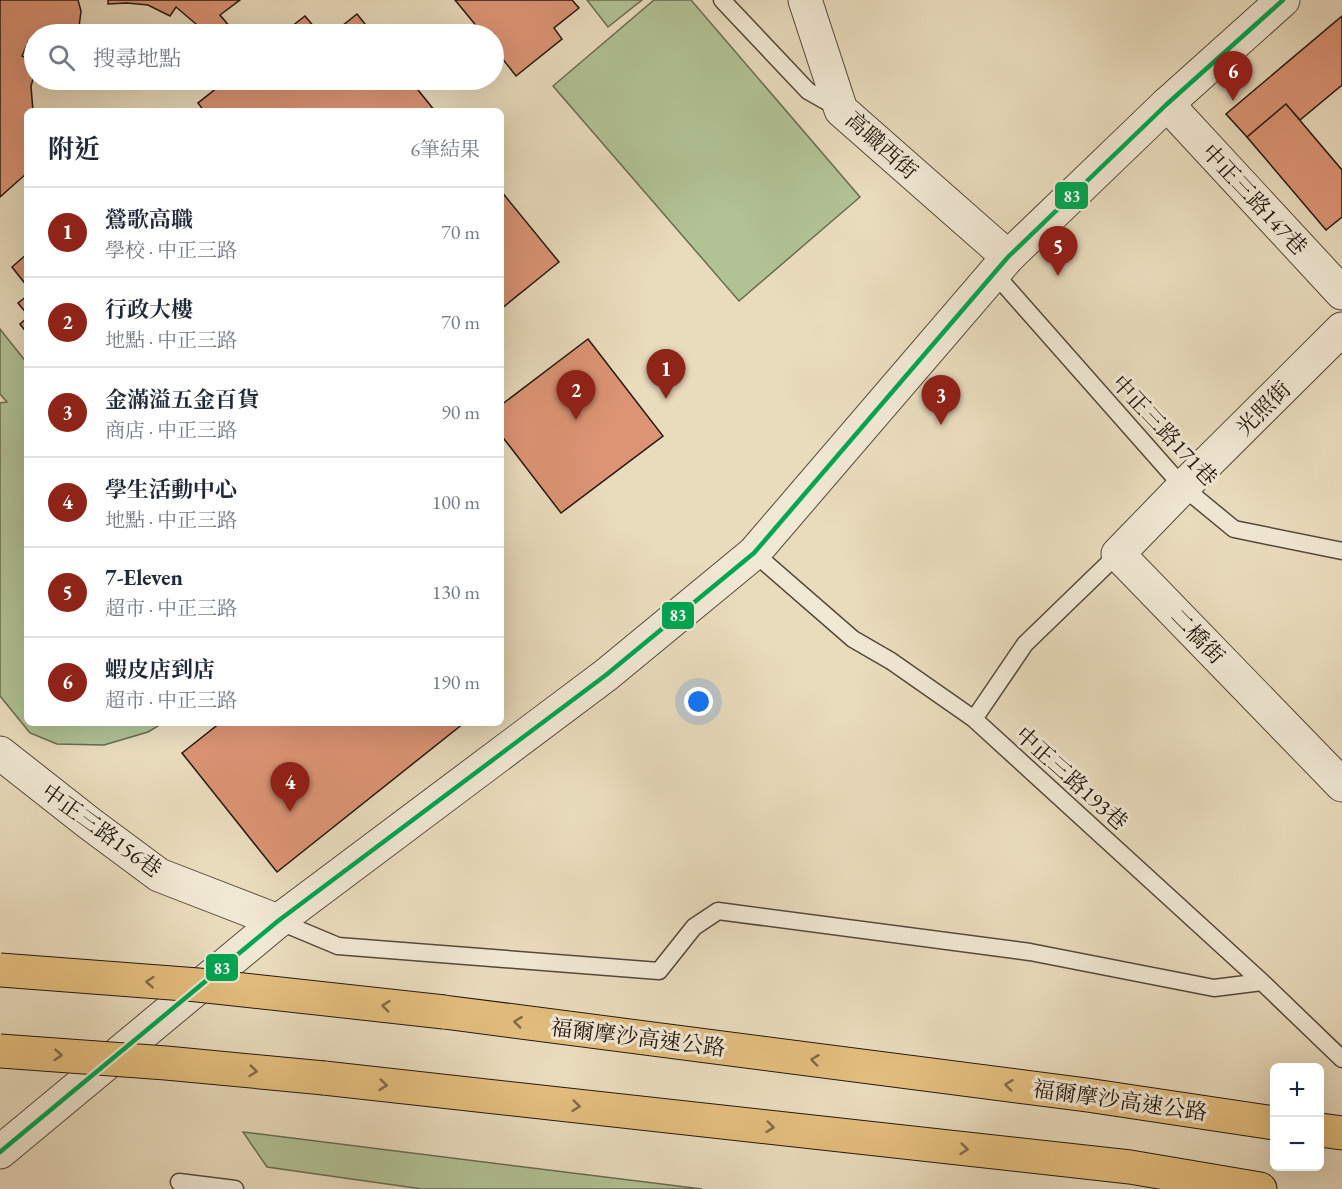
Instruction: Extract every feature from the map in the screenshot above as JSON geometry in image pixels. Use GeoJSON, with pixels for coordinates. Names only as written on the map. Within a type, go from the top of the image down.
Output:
{"type":"FeatureCollection","features":[{"type":"Feature","properties":{"kind":"highway","name":"福爾摩沙高速公路"},"geometry":{"type":"LineString","coordinates":[[0,970],[198,985],[444,1012],[1087,1095],[1270,1122]]}},
{"type":"Feature","properties":{"kind":"highway"},"geometry":{"type":"LineString","coordinates":[[0,1051],[324,1078],[1130,1167],[1260,1189]]}},
{"type":"Feature","properties":{"kind":"highway"},"geometry":{"type":"LineString","coordinates":[[1324,1131],[1342,1133]]}},
{"type":"Feature","properties":{"kind":"street","name":"高職西街"},"geometry":{"type":"LineString","coordinates":[[805,0],[841,110],[1001,265]]}},
{"type":"Feature","properties":{"kind":"street"},"geometry":{"type":"LineString","coordinates":[[0,1152],[278,921],[606,675],[754,553],[1001,265],[1167,104],[1284,0]]}},
{"type":"Feature","properties":{"kind":"street","name":"中正三路147巷"},"geometry":{"type":"LineString","coordinates":[[1167,104],[1342,293]]}},
{"type":"Feature","properties":{"kind":"street","name":"光照街"},"geometry":{"type":"LineString","coordinates":[[1183,487],[1342,329]]}},
{"type":"Feature","properties":{"kind":"street"},"geometry":{"type":"LineString","coordinates":[[1118,555],[1183,487]]}},
{"type":"Feature","properties":{"kind":"street","name":"二橋街"},"geometry":{"type":"LineString","coordinates":[[1118,555],[1342,785]]}},
{"type":"Feature","properties":{"kind":"street","name":"中正三路156巷"},"geometry":{"type":"LineString","coordinates":[[0,753],[159,875],[278,921]]}},
{"type":"Feature","properties":{"kind":"lane"},"geometry":{"type":"LineString","coordinates":[[722,0],[808,91],[841,110]]}},
{"type":"Feature","properties":{"kind":"lane","name":"中正三路171巷"},"geometry":{"type":"LineString","coordinates":[[1001,265],[1183,487],[1234,529],[1342,551]]}},
{"type":"Feature","properties":{"kind":"lane","name":"中正三路193巷"},"geometry":{"type":"LineString","coordinates":[[754,553],[853,639],[891,661],[974,719],[1262,982],[1342,1059]]}},
{"type":"Feature","properties":{"kind":"lane"},"geometry":{"type":"LineString","coordinates":[[974,719],[1025,644],[1118,555]]}},
{"type":"Feature","properties":{"kind":"lane"},"geometry":{"type":"LineString","coordinates":[[278,921],[338,946],[659,971],[694,927],[718,911],[1030,952],[1214,988],[1262,982]]}},
{"type":"Feature","properties":{"kind":"lane"},"geometry":{"type":"LineString","coordinates":[[179,1182],[235,1189]]}},
{"type":"Feature","properties":{"kind":"green space"},"geometry":{"type":"Polygon","coordinates":[[[587,0],[642,0],[608,27],[587,0]]]}},
{"type":"Feature","properties":{"kind":"green space"},"geometry":{"type":"Polygon","coordinates":[[[654,0],[691,0],[860,197],[739,301],[553,86],[654,0]]]}},
{"type":"Feature","properties":{"kind":"green space"},"geometry":{"type":"Polygon","coordinates":[[[0,329],[24,359],[24,726],[0,696],[0,403],[7,402],[0,394],[0,329]]]}},
{"type":"Feature","properties":{"kind":"green space"},"geometry":{"type":"Polygon","coordinates":[[[24,726],[158,726],[148,732],[104,745],[57,744],[30,733],[24,726]]]}},
{"type":"Feature","properties":{"kind":"green space"},"geometry":{"type":"Polygon","coordinates":[[[243,1132],[702,1189],[422,1189],[267,1167],[243,1132]]]}},
{"type":"Feature","properties":{"kind":"building"},"geometry":{"type":"Polygon","coordinates":[[[0,0],[78,0],[81,11],[79,24],[24,24],[22,56],[24,57],[24,90],[31,90],[33,108],[24,108],[24,176],[0,197],[0,0]]]}},
{"type":"Feature","properties":{"kind":"building"},"geometry":{"type":"Polygon","coordinates":[[[108,0],[240,0],[220,15],[228,24],[196,24],[176,7],[170,16],[148,5],[108,4],[108,0]]]}},
{"type":"Feature","properties":{"kind":"building"},"geometry":{"type":"Polygon","coordinates":[[[455,0],[572,0],[579,8],[554,28],[562,39],[516,76],[504,61],[504,24],[475,24],[455,0]]]}},
{"type":"Feature","properties":{"kind":"building"},"geometry":{"type":"Polygon","coordinates":[[[357,14],[365,24],[344,24],[357,14]]]}},
{"type":"Feature","properties":{"kind":"building"},"geometry":{"type":"Polygon","coordinates":[[[305,16],[312,24],[295,24],[305,16]]]}},
{"type":"Feature","properties":{"kind":"building"},"geometry":{"type":"Polygon","coordinates":[[[1342,16],[1342,85],[1300,120],[1286,104],[1247,137],[1226,114],[1342,16]]]}},
{"type":"Feature","properties":{"kind":"building"},"geometry":{"type":"Polygon","coordinates":[[[214,90],[418,90],[433,108],[202,108],[198,103],[214,90]]]}},
{"type":"Feature","properties":{"kind":"building"},"geometry":{"type":"Polygon","coordinates":[[[1286,104],[1342,170],[1342,217],[1326,230],[1247,137],[1286,104]]]}},
{"type":"Feature","properties":{"kind":"building"},"geometry":{"type":"Polygon","coordinates":[[[504,195],[559,262],[504,307],[504,195]]]}},
{"type":"Feature","properties":{"kind":"building"},"geometry":{"type":"Polygon","coordinates":[[[24,257],[24,282],[12,267],[24,257]]]}},
{"type":"Feature","properties":{"kind":"building"},"geometry":{"type":"Polygon","coordinates":[[[24,298],[24,310],[18,303],[24,298]]]}},
{"type":"Feature","properties":{"kind":"building"},"geometry":{"type":"Polygon","coordinates":[[[588,339],[663,436],[561,513],[504,439],[504,403],[588,339]]]}},
{"type":"Feature","properties":{"kind":"building"},"geometry":{"type":"Polygon","coordinates":[[[216,726],[460,726],[277,872],[182,753],[216,726]]]}},
{"type":"Feature","properties":{"kind":"transit line","name":"83"},"geometry":{"type":"LineString","coordinates":[[0,1152],[278,921],[606,675],[754,553],[1008,257],[1167,104],[1283,0]]}},
{"type":"Feature","properties":{"kind":"place","name":"蝦皮店到店"},"geometry":{"type":"Point","coordinates":[1233,101]}},
{"type":"Feature","properties":{"kind":"place","name":"7-Eleven"},"geometry":{"type":"Point","coordinates":[1058,276]}},
{"type":"Feature","properties":{"kind":"place","name":"鶯歌高職"},"geometry":{"type":"Point","coordinates":[666,399]}},
{"type":"Feature","properties":{"kind":"place","name":"行政大樓"},"geometry":{"type":"Point","coordinates":[576,420]}},
{"type":"Feature","properties":{"kind":"place","name":"金滿溢五金百貨"},"geometry":{"type":"Point","coordinates":[941,425]}},
{"type":"Feature","properties":{"kind":"place","name":"學生活動中心"},"geometry":{"type":"Point","coordinates":[290,812]}}]}
